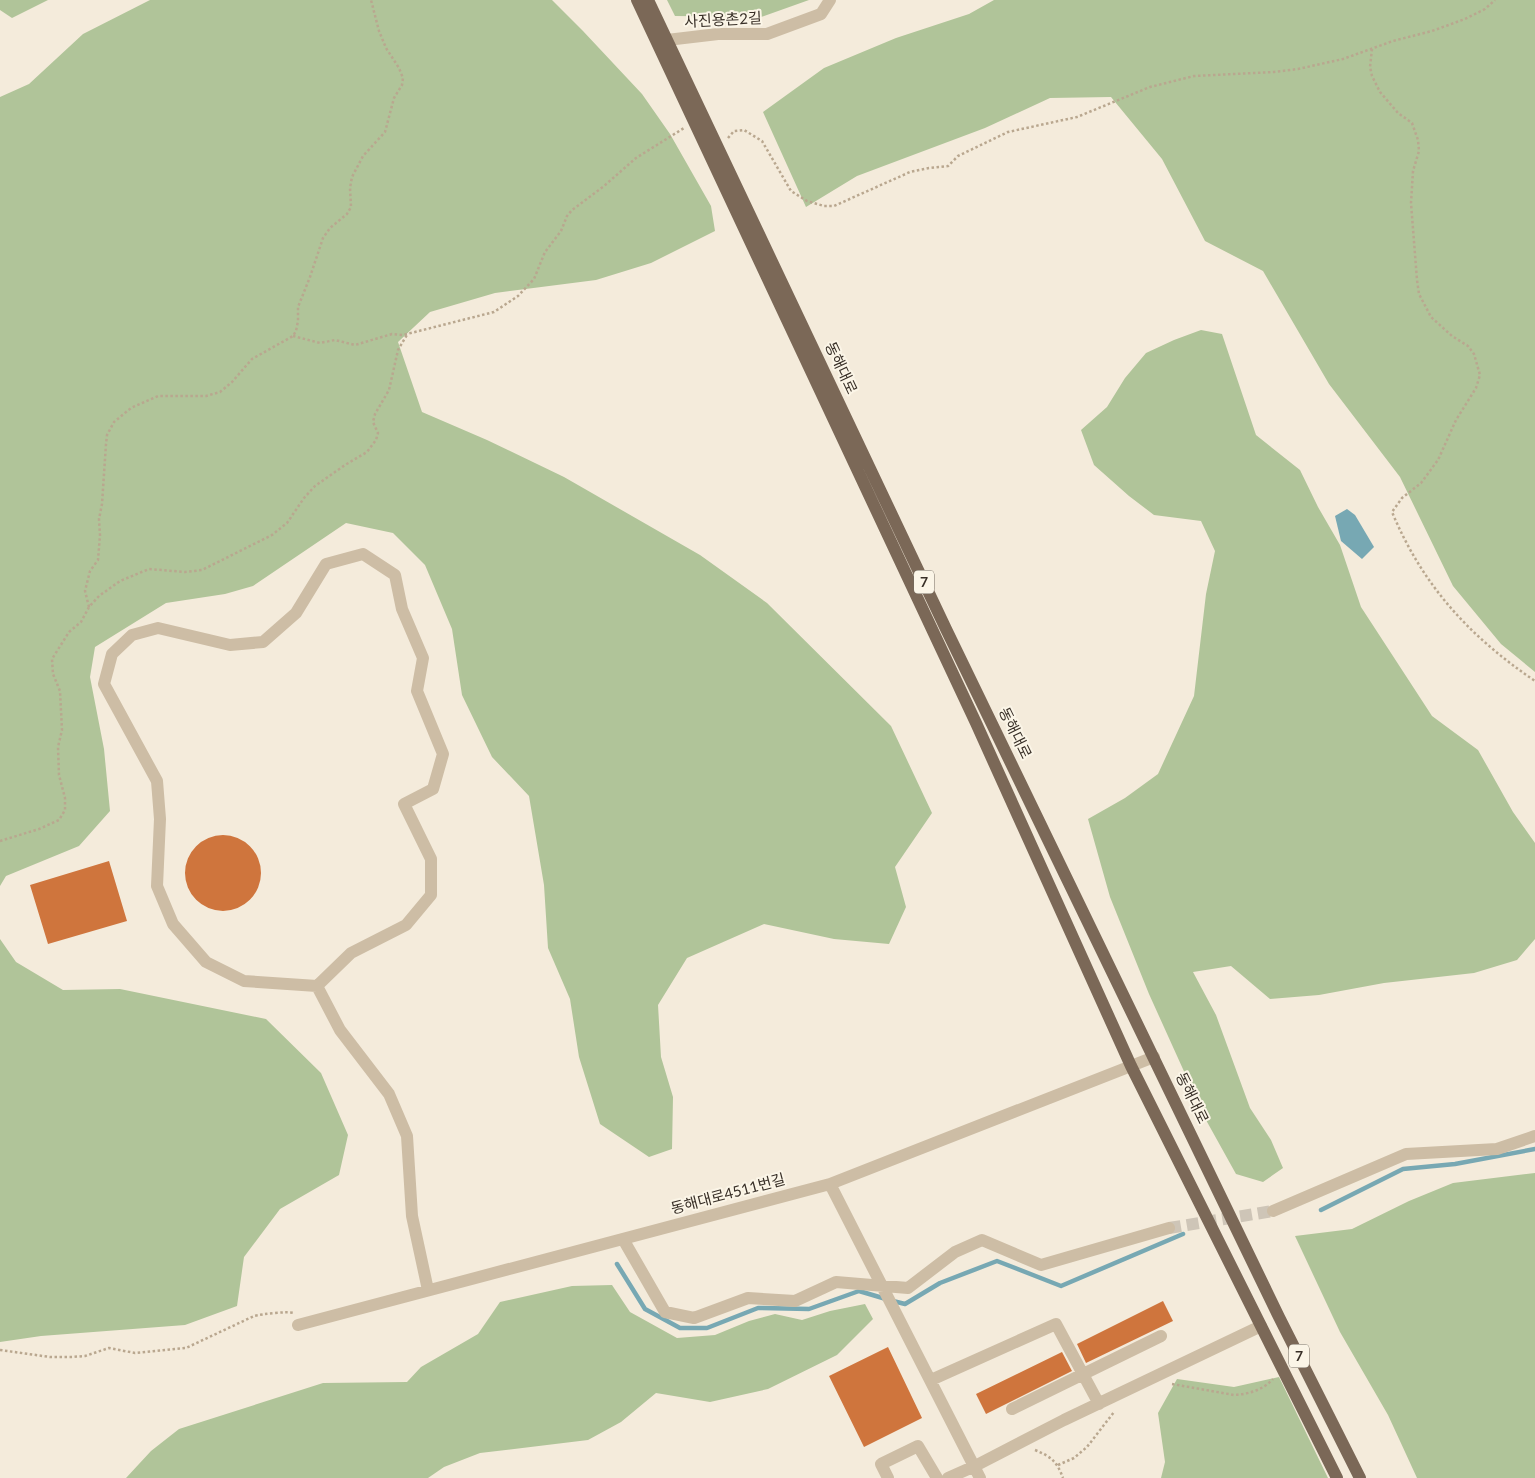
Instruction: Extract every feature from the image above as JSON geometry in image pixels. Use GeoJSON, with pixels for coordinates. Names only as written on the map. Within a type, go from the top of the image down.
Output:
{"type":"FeatureCollection","features":[{"type":"Feature","properties":{"kind":"main road","name":"동해대로"},"geometry":{"type":"LineString","coordinates":[[637,0],[976,723],[1131,1066],[1337,1478]]}},
{"type":"Feature","properties":{"kind":"main road","name":"동해대로"},"geometry":{"type":"LineString","coordinates":[[648,0],[946,629],[1279,1317],[1360,1478]]}},
{"type":"Feature","properties":{"kind":"street","name":"사진용촌2길"},"geometry":{"type":"LineString","coordinates":[[667,40],[718,34],[767,34],[821,14],[830,0]]}},
{"type":"Feature","properties":{"kind":"street"},"geometry":{"type":"LineString","coordinates":[[363,554],[395,575],[402,609],[423,658],[417,691],[443,754],[433,789],[404,804],[431,859],[431,895],[406,925],[351,953],[317,986],[244,981],[206,962],[172,924],[157,886],[160,819],[157,781],[104,684],[112,654],[132,635],[158,628],[230,645],[263,642],[296,613],[326,564],[363,554]]}},
{"type":"Feature","properties":{"kind":"street"},"geometry":{"type":"LineString","coordinates":[[317,986],[340,1030],[389,1094],[407,1136],[412,1216],[428,1290]]}},
{"type":"Feature","properties":{"kind":"street","name":"동해대로4511번길"},"geometry":{"type":"LineString","coordinates":[[298,1325],[830,1184],[1154,1057]]}},
{"type":"Feature","properties":{"kind":"street"},"geometry":{"type":"LineString","coordinates":[[1273,1211],[1406,1154],[1496,1149],[1535,1136]]}},
{"type":"Feature","properties":{"kind":"street"},"geometry":{"type":"LineString","coordinates":[[830,1184],[978,1472]]}},
{"type":"Feature","properties":{"kind":"street"},"geometry":{"type":"LineString","coordinates":[[622,1239],[665,1312],[694,1318],[748,1298],[795,1301],[836,1282],[908,1288],[955,1252],[982,1240],[1041,1265],[1169,1228]]}},
{"type":"Feature","properties":{"kind":"street"},"geometry":{"type":"LineString","coordinates":[[931,1380],[1056,1324],[1099,1404]]}},
{"type":"Feature","properties":{"kind":"street"},"geometry":{"type":"LineString","coordinates":[[948,1478],[978,1472],[1019,1443],[1262,1326]]}},
{"type":"Feature","properties":{"kind":"street"},"geometry":{"type":"LineString","coordinates":[[1012,1410],[1082,1373],[1161,1336]]}},
{"type":"Feature","properties":{"kind":"street"},"geometry":{"type":"LineString","coordinates":[[888,1478],[882,1464],[918,1446],[937,1478]]}},
{"type":"Feature","properties":{"kind":"path"},"geometry":{"type":"LineString","coordinates":[[89,608],[86,591],[90,571],[98,560],[99,519],[102,504],[107,435],[114,422],[131,408],[158,396],[206,396],[220,392],[232,382],[252,359],[293,336],[296,330],[298,307],[323,238],[330,228],[347,214],[351,207],[350,188],[352,177],[363,156],[385,132],[394,98],[402,84],[403,78],[399,68],[386,48],[379,31],[372,0]]}},
{"type":"Feature","properties":{"kind":"path"},"geometry":{"type":"LineString","coordinates":[[720,149],[734,131],[744,130],[762,140],[791,191],[807,202],[834,206],[910,172],[948,166],[958,156],[1008,132],[1077,117],[1135,92],[1194,76],[1245,75],[1298,70],[1343,60],[1393,41],[1432,31],[1465,19],[1495,0]]}},
{"type":"Feature","properties":{"kind":"path"},"geometry":{"type":"LineString","coordinates":[[1372,49],[1370,67],[1380,92],[1398,113],[1412,123],[1418,140],[1419,150],[1413,171],[1411,203],[1416,280],[1419,294],[1431,317],[1452,336],[1468,346],[1474,354],[1480,375],[1476,388],[1456,420],[1438,460],[1421,483],[1402,498],[1392,512],[1403,538],[1436,592],[1463,623],[1512,665],[1535,681]]}},
{"type":"Feature","properties":{"kind":"path"},"geometry":{"type":"LineString","coordinates":[[293,336],[320,343],[336,340],[355,345],[392,334],[408,333],[494,312],[518,296],[534,280],[545,252],[561,231],[567,216],[572,210],[604,186],[636,158],[694,122]]}},
{"type":"Feature","properties":{"kind":"path"},"geometry":{"type":"LineString","coordinates":[[0,841],[39,829],[59,820],[65,810],[65,798],[58,776],[58,747],[62,730],[60,691],[53,674],[52,660],[69,632],[81,622],[99,596],[120,580],[149,569],[185,572],[202,570],[272,535],[286,522],[315,486],[366,452],[376,440],[378,433],[373,422],[375,414],[389,390],[398,350],[408,333]]}},
{"type":"Feature","properties":{"kind":"path"},"geometry":{"type":"LineString","coordinates":[[0,1350],[50,1357],[85,1356],[109,1348],[136,1353],[186,1348],[244,1321],[265,1314],[288,1311],[316,1320]]}},
{"type":"Feature","properties":{"kind":"path"},"geometry":{"type":"LineString","coordinates":[[1165,1383],[1234,1395],[1243,1394],[1266,1386],[1281,1365]]}},
{"type":"Feature","properties":{"kind":"path"},"geometry":{"type":"LineString","coordinates":[[1058,1465],[1074,1458],[1087,1446],[1116,1409]]}},
{"type":"Feature","properties":{"kind":"path"},"geometry":{"type":"LineString","coordinates":[[1019,1443],[1045,1454],[1058,1465],[1062,1478]]}},
{"type":"Feature","properties":{"kind":"green space"},"geometry":{"type":"Polygon","coordinates":[[[0,0],[48,0],[12,18],[0,10],[0,0]]]}},
{"type":"Feature","properties":{"kind":"green space"},"geometry":{"type":"Polygon","coordinates":[[[150,0],[552,0],[642,94],[670,134],[711,206],[715,231],[651,263],[596,280],[495,293],[430,312],[398,342],[422,412],[487,440],[564,477],[700,555],[767,603],[891,726],[932,813],[895,867],[906,907],[889,944],[834,939],[764,924],[687,958],[658,1005],[661,1057],[673,1097],[672,1149],[649,1157],[600,1124],[579,1057],[570,999],[548,948],[544,885],[529,796],[492,757],[462,695],[452,629],[425,565],[393,533],[346,523],[253,586],[225,594],[166,603],[95,647],[90,677],[104,749],[110,811],[79,846],[6,876],[0,886],[0,97],[29,84],[83,34],[150,0]]]}},
{"type":"Feature","properties":{"kind":"green space"},"geometry":{"type":"Polygon","coordinates":[[[667,0],[809,0],[761,17],[675,16],[667,0]]]}},
{"type":"Feature","properties":{"kind":"green space"},"geometry":{"type":"Polygon","coordinates":[[[994,0],[1535,0],[1535,672],[1501,644],[1453,586],[1400,477],[1329,384],[1263,271],[1205,241],[1162,159],[1111,97],[1050,98],[985,128],[857,176],[806,207],[763,112],[824,68],[896,38],[969,14],[994,0]]]}},
{"type":"Feature","properties":{"kind":"green space"},"geometry":{"type":"Polygon","coordinates":[[[1201,330],[1222,334],[1256,435],[1300,470],[1318,507],[1340,545],[1361,607],[1432,716],[1478,750],[1513,812],[1535,843],[1535,939],[1517,960],[1474,973],[1384,983],[1319,995],[1270,999],[1231,966],[1193,972],[1216,1015],[1250,1108],[1271,1140],[1283,1168],[1263,1182],[1236,1174],[1206,1120],[1149,994],[1110,897],[1088,819],[1125,798],[1158,774],[1194,696],[1206,594],[1215,551],[1201,521],[1154,515],[1094,465],[1081,430],[1107,407],[1125,378],[1146,353],[1201,330]]]}},
{"type":"Feature","properties":{"kind":"green space"},"geometry":{"type":"Polygon","coordinates":[[[0,939],[16,962],[63,990],[120,989],[266,1019],[321,1073],[348,1135],[339,1175],[280,1209],[244,1257],[237,1306],[185,1325],[41,1336],[0,1342],[0,939]]]}},
{"type":"Feature","properties":{"kind":"green space"},"geometry":{"type":"Polygon","coordinates":[[[1535,1173],[1535,1478],[1417,1478],[1388,1415],[1340,1332],[1295,1236],[1352,1229],[1409,1201],[1453,1183],[1535,1173]]]}},
{"type":"Feature","properties":{"kind":"green space"},"geometry":{"type":"Polygon","coordinates":[[[612,1285],[630,1312],[677,1338],[715,1335],[749,1321],[775,1314],[802,1320],[830,1311],[865,1304],[873,1319],[837,1355],[768,1389],[710,1402],[656,1393],[621,1422],[588,1440],[480,1453],[444,1467],[428,1478],[126,1478],[151,1451],[179,1429],[323,1383],[407,1382],[421,1367],[478,1334],[500,1302],[572,1286],[612,1285]]]}},
{"type":"Feature","properties":{"kind":"green space"},"geometry":{"type":"Polygon","coordinates":[[[1279,1377],[1328,1478],[1161,1478],[1165,1462],[1158,1413],[1177,1379],[1234,1387],[1279,1377]]]}},
{"type":"Feature","properties":{"kind":"water"},"geometry":{"type":"Polygon","coordinates":[[[1347,509],[1355,515],[1374,547],[1362,559],[1341,541],[1335,516],[1347,509]]]}},
{"type":"Feature","properties":{"kind":"building"},"geometry":{"type":"Polygon","coordinates":[[[223,835],[237,838],[250,846],[258,859],[261,873],[258,887],[250,900],[237,908],[223,911],[209,908],[196,900],[188,887],[185,873],[188,859],[196,846],[209,838],[223,835]]]}},
{"type":"Feature","properties":{"kind":"building"},"geometry":{"type":"Polygon","coordinates":[[[109,861],[127,921],[48,944],[30,885],[109,861]]]}},
{"type":"Feature","properties":{"kind":"building"},"geometry":{"type":"Polygon","coordinates":[[[1163,1301],[1173,1321],[1086,1363],[1077,1344],[1163,1301]]]}},
{"type":"Feature","properties":{"kind":"building"},"geometry":{"type":"Polygon","coordinates":[[[888,1347],[922,1418],[864,1447],[829,1376],[888,1347]]]}},
{"type":"Feature","properties":{"kind":"building"},"geometry":{"type":"Polygon","coordinates":[[[1062,1352],[1072,1371],[986,1414],[976,1394],[1062,1352]]]}},
{"type":"Feature","properties":{"kind":"waterway"},"geometry":{"type":"LineString","coordinates":[[1321,1210],[1403,1169],[1455,1164],[1535,1149]]}},
{"type":"Feature","properties":{"kind":"waterway"},"geometry":{"type":"LineString","coordinates":[[893,1301],[905,1304],[940,1283],[997,1261],[1061,1286],[1183,1234]]}},
{"type":"Feature","properties":{"kind":"waterway"},"geometry":{"type":"LineString","coordinates":[[617,1264],[645,1309],[680,1328],[707,1328],[758,1308],[809,1309],[859,1291],[886,1299]]}},
{"type":"Feature","properties":{"kind":"tunnel"},"geometry":{"type":"LineString","coordinates":[[1169,1228],[1273,1211]]}}]}
